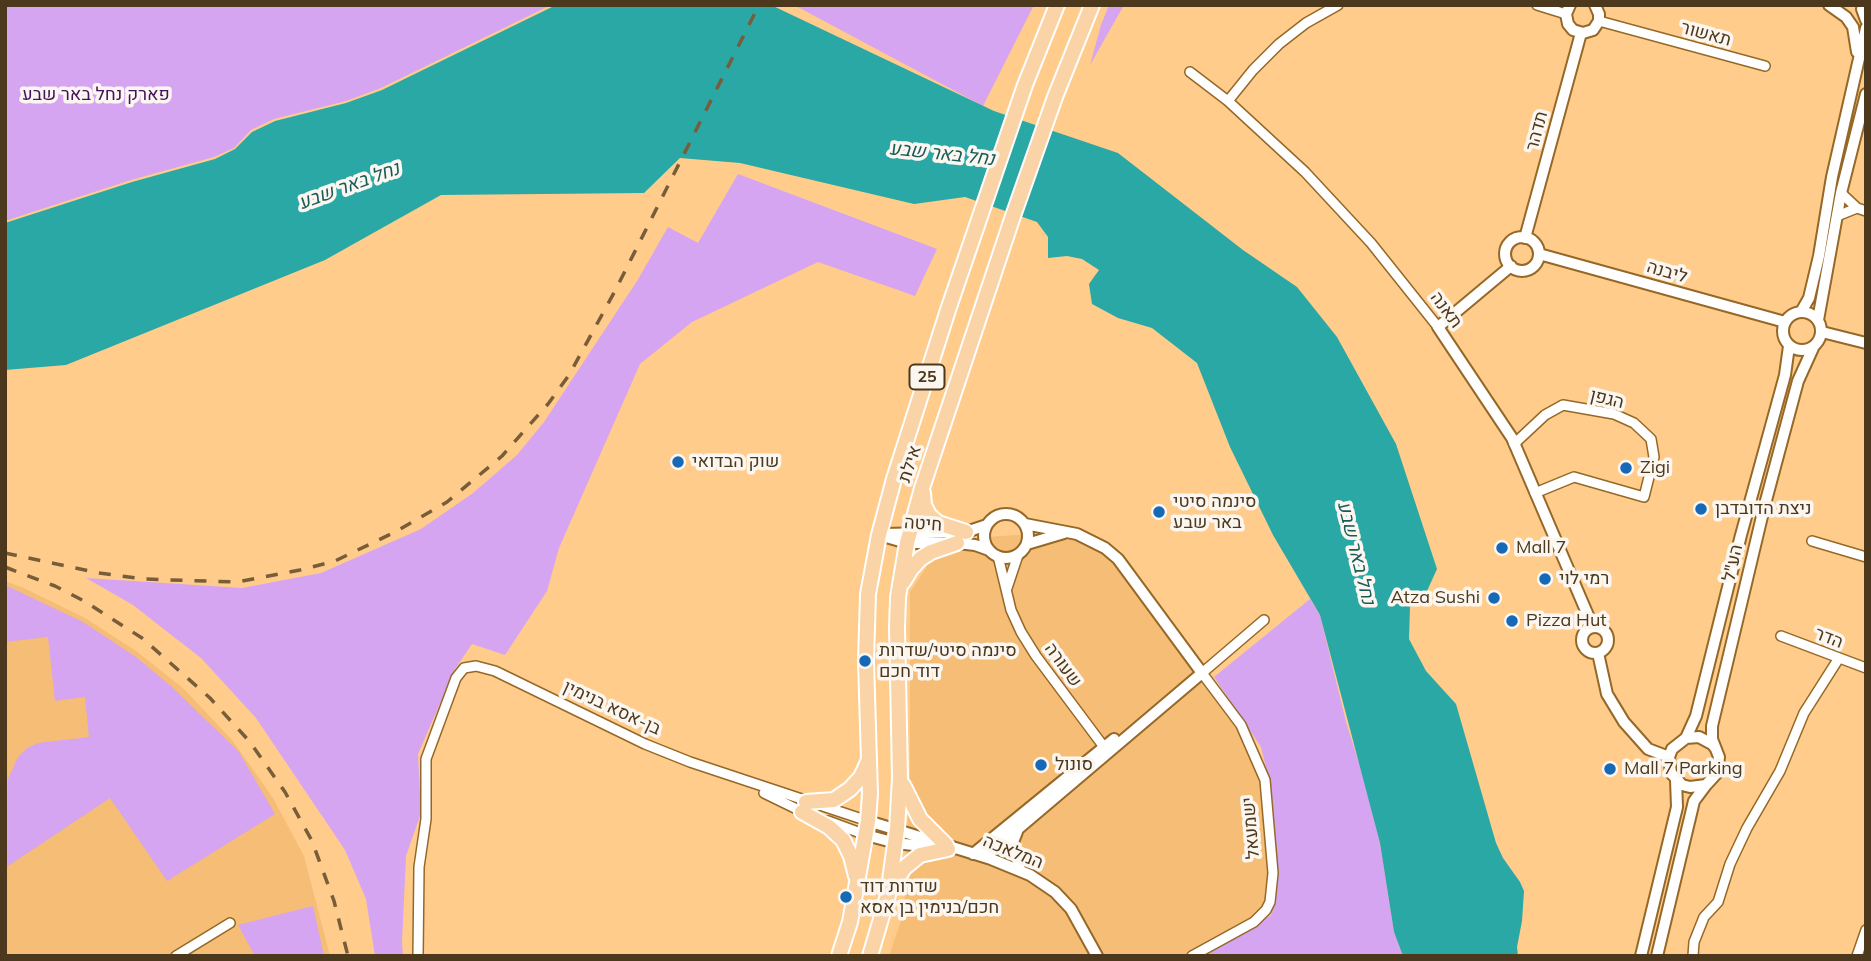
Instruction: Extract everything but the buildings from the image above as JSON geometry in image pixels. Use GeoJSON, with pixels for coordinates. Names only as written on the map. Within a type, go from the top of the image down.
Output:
{"type":"FeatureCollection","features":[{"type":"Feature","properties":{"kind":"highway","name":"אילת"},"geometry":{"type":"LineString","coordinates":[[839,956],[858,888],[867,828],[870,758],[866,661],[868,594],[879,535],[948,310],[1025,85],[1057,5]]}},
{"type":"Feature","properties":{"kind":"highway","name":"אילת"},"geometry":{"type":"LineString","coordinates":[[870,956],[888,895],[896,836],[900,778],[896,661],[898,597],[909,537],[922,488],[1013,216],[1055,97],[1093,5]]}},
{"type":"Feature","properties":{"kind":"highway"},"geometry":{"type":"LineString","coordinates":[[922,488],[924,505],[929,515],[961,537]]}},
{"type":"Feature","properties":{"kind":"highway"},"geometry":{"type":"LineString","coordinates":[[898,597],[911,569],[920,559],[961,537]]}},
{"type":"Feature","properties":{"kind":"highway"},"geometry":{"type":"LineString","coordinates":[[804,807],[834,800],[850,789],[861,777],[870,758]]}},
{"type":"Feature","properties":{"kind":"highway"},"geometry":{"type":"LineString","coordinates":[[900,778],[913,809],[932,833],[963,851]]}},
{"type":"Feature","properties":{"kind":"highway"},"geometry":{"type":"LineString","coordinates":[[804,807],[843,840],[856,869],[858,888]]}},
{"type":"Feature","properties":{"kind":"highway"},"geometry":{"type":"LineString","coordinates":[[888,895],[904,868],[926,853],[963,851]]}},
{"type":"Feature","properties":{"kind":"street"},"geometry":{"type":"LineString","coordinates":[[1228,101],[1279,44],[1306,23],[1338,5]]}},
{"type":"Feature","properties":{"kind":"street"},"geometry":{"type":"LineString","coordinates":[[1537,5],[1568,10],[1569,26],[1581,33],[1593,30],[1599,21],[1595,5]]}},
{"type":"Feature","properties":{"kind":"street"},"geometry":{"type":"LineString","coordinates":[[1829,5],[1846,17],[1853,27],[1857,69]]}},
{"type":"Feature","properties":{"kind":"street","name":"תאשור"},"geometry":{"type":"LineString","coordinates":[[1599,21],[1765,66]]}},
{"type":"Feature","properties":{"kind":"street"},"geometry":{"type":"LineString","coordinates":[[1801,312],[1809,298],[1819,256],[1832,177],[1866,28]]}},
{"type":"Feature","properties":{"kind":"street","name":"תדהר"},"geometry":{"type":"LineString","coordinates":[[1525,238],[1581,33]]}},
{"type":"Feature","properties":{"kind":"street","name":"תאנה"},"geometry":{"type":"LineString","coordinates":[[1190,72],[1228,101],[1269,138],[1339,207],[1438,327],[1514,444],[1593,627]]}},
{"type":"Feature","properties":{"kind":"street"},"geometry":{"type":"LineString","coordinates":[[1818,320],[1801,312],[1789,317],[1785,322],[1783,334],[1789,346],[1801,351],[1813,348],[1821,338],[1818,320],[1841,193],[1866,94]]}},
{"type":"Feature","properties":{"kind":"street"},"geometry":{"type":"LineString","coordinates":[[1841,193],[1861,210]]}},
{"type":"Feature","properties":{"kind":"street"},"geometry":{"type":"LineString","coordinates":[[1837,216],[1861,210]]}},
{"type":"Feature","properties":{"kind":"street"},"geometry":{"type":"LineString","coordinates":[[1525,238],[1536,244],[1539,254],[1537,262],[1530,269],[1520,271],[1511,266],[1506,257],[1507,247],[1514,239],[1525,238]]}},
{"type":"Feature","properties":{"kind":"street","name":"ליבנה"},"geometry":{"type":"LineString","coordinates":[[1539,254],[1785,322]]}},
{"type":"Feature","properties":{"kind":"street"},"geometry":{"type":"LineString","coordinates":[[1438,327],[1511,266]]}},
{"type":"Feature","properties":{"kind":"street"},"geometry":{"type":"LineString","coordinates":[[1822,332],[1866,343]]}},
{"type":"Feature","properties":{"kind":"street","name":"הע\"ל"},"geometry":{"type":"LineString","coordinates":[[1686,738],[1696,716],[1741,535],[1785,375],[1789,346]]}},
{"type":"Feature","properties":{"kind":"street","name":"הע\"ל"},"geometry":{"type":"LineString","coordinates":[[1716,749],[1712,739],[1712,726],[1761,522],[1798,381],[1813,348]]}},
{"type":"Feature","properties":{"kind":"street","name":"הגפן"},"geometry":{"type":"LineString","coordinates":[[1514,444],[1545,415],[1563,405],[1614,414],[1634,423],[1651,439],[1654,457],[1644,497],[1574,477],[1535,493]]}},
{"type":"Feature","properties":{"kind":"street","name":"חיטה"},"geometry":{"type":"LineString","coordinates":[[879,535],[961,537],[1005,513],[1016,516],[1025,524],[1077,534],[1105,548],[1118,559],[1202,673]]}},
{"type":"Feature","properties":{"kind":"street"},"geometry":{"type":"LineString","coordinates":[[1025,524],[1027,544]]}},
{"type":"Feature","properties":{"kind":"street"},"geometry":{"type":"LineString","coordinates":[[987,525],[984,535],[993,553]]}},
{"type":"Feature","properties":{"kind":"street"},"geometry":{"type":"LineString","coordinates":[[1007,589],[1018,555],[1027,544],[1058,533],[1077,534]]}},
{"type":"Feature","properties":{"kind":"street","name":"חיטה"},"geometry":{"type":"LineString","coordinates":[[961,537],[1008,558],[1018,555]]}},
{"type":"Feature","properties":{"kind":"street"},"geometry":{"type":"LineString","coordinates":[[1812,541],[1866,557]]}},
{"type":"Feature","properties":{"kind":"street","name":"שעורה"},"geometry":{"type":"LineString","coordinates":[[993,553],[1007,589],[1011,610],[1026,640],[1106,750]]}},
{"type":"Feature","properties":{"kind":"street"},"geometry":{"type":"LineString","coordinates":[[963,851],[1152,715],[1264,620]]}},
{"type":"Feature","properties":{"kind":"street"},"geometry":{"type":"LineString","coordinates":[[1593,627],[1601,628],[1608,637],[1607,645],[1598,653],[1587,651],[1581,640],[1583,633],[1593,627]]}},
{"type":"Feature","properties":{"kind":"street","name":"הדר"},"geometry":{"type":"LineString","coordinates":[[1781,636],[1866,668]]}},
{"type":"Feature","properties":{"kind":"street"},"geometry":{"type":"LineString","coordinates":[[1598,653],[1607,694],[1624,722],[1648,749],[1669,757]]}},
{"type":"Feature","properties":{"kind":"street"},"geometry":{"type":"LineString","coordinates":[[1693,956],[1694,942],[1704,917],[1718,902],[1730,864],[1747,828],[1780,771],[1804,713],[1839,658]]}},
{"type":"Feature","properties":{"kind":"street","name":"בן-אסא בנימין"},"geometry":{"type":"LineString","coordinates":[[418,956],[419,867],[426,819],[426,759],[456,678],[464,668],[476,666],[495,671],[645,744],[804,807],[896,836]]}},
{"type":"Feature","properties":{"kind":"street","name":"ישמעאל"},"geometry":{"type":"LineString","coordinates":[[1192,956],[1254,922],[1266,911],[1270,902],[1273,873],[1265,780],[1241,725],[1202,673]]}},
{"type":"Feature","properties":{"kind":"street"},"geometry":{"type":"LineString","coordinates":[[1657,956],[1694,801],[1713,780],[1720,765],[1716,749],[1706,740],[1692,737],[1678,742],[1669,757],[1671,773],[1676,780],[1690,787],[1706,785]]}},
{"type":"Feature","properties":{"kind":"street"},"geometry":{"type":"LineString","coordinates":[[963,851],[1018,829],[1106,750]]}},
{"type":"Feature","properties":{"kind":"street"},"geometry":{"type":"LineString","coordinates":[[1641,956],[1676,807],[1676,780]]}},
{"type":"Feature","properties":{"kind":"street"},"geometry":{"type":"LineString","coordinates":[[1018,829],[1013,842],[1020,870]]}},
{"type":"Feature","properties":{"kind":"street","name":"המלאכה"},"geometry":{"type":"LineString","coordinates":[[896,836],[963,851],[1020,870],[1042,882],[1064,902],[1097,956]]}},
{"type":"Feature","properties":{"kind":"street"},"geometry":{"type":"LineString","coordinates":[[176,956],[230,923]]}},
{"type":"Feature","properties":{"kind":"street"},"geometry":{"type":"LineString","coordinates":[[1857,956],[1866,930]]}},
{"type":"Feature","properties":{"kind":"shaded area"},"geometry":{"type":"Polygon","coordinates":[[[1045,533],[1086,539],[1105,551],[1248,744],[1265,793],[1272,906],[1200,956],[889,956],[904,912],[910,770],[910,592],[928,565],[957,547],[987,537],[1045,533]]]}},
{"type":"Feature","properties":{"kind":"shaded area"},"geometry":{"type":"Polygon","coordinates":[[[5,581],[85,618],[136,651],[184,689],[232,740],[273,798],[304,856],[330,956],[5,956],[5,581]]]}},
{"type":"Feature","properties":{"kind":"green space","name":"פארק נחל באר שבע"},"geometry":{"type":"Polygon","coordinates":[[[5,5],[551,5],[381,88],[346,101],[274,119],[251,130],[234,148],[214,157],[131,180],[5,221],[5,5]]]}},
{"type":"Feature","properties":{"kind":"green space"},"geometry":{"type":"Polygon","coordinates":[[[794,5],[1034,5],[983,106],[794,5]]]}},
{"type":"Feature","properties":{"kind":"green space"},"geometry":{"type":"Polygon","coordinates":[[[1109,5],[1124,5],[1090,65],[1101,25],[1109,5]]]}},
{"type":"Feature","properties":{"kind":"green space"},"geometry":{"type":"Polygon","coordinates":[[[738,174],[937,249],[915,296],[818,262],[692,322],[640,364],[559,548],[547,591],[505,655],[472,644],[455,669],[418,754],[421,813],[406,856],[403,956],[375,956],[366,899],[345,850],[256,718],[201,658],[133,605],[86,578],[242,588],[321,573],[421,529],[473,493],[517,455],[544,422],[637,281],[668,227],[698,243],[738,174]]]}},
{"type":"Feature","properties":{"kind":"green space"},"geometry":{"type":"Polygon","coordinates":[[[5,585],[83,622],[136,657],[172,687],[239,752],[275,814],[167,881],[110,798],[5,868],[8,779],[18,757],[27,748],[38,743],[89,737],[85,697],[55,701],[48,637],[5,642],[5,585]]]}},
{"type":"Feature","properties":{"kind":"green space"},"geometry":{"type":"Polygon","coordinates":[[[1310,599],[1320,615],[1346,722],[1363,776],[1380,843],[1394,932],[1403,956],[1205,956],[1271,915],[1278,867],[1268,776],[1261,747],[1214,677],[1310,599]]]}},
{"type":"Feature","properties":{"kind":"green space"},"geometry":{"type":"Polygon","coordinates":[[[313,906],[324,956],[255,956],[238,925],[313,906]]]}},
{"type":"Feature","properties":{"kind":"water","name":"נחל באר שבע"},"geometry":{"type":"Polygon","coordinates":[[[556,5],[771,5],[994,111],[1118,153],[1243,250],[1297,287],[1337,337],[1396,444],[1437,569],[1427,591],[1410,607],[1409,639],[1426,671],[1456,704],[1496,843],[1524,891],[1518,956],[1403,956],[1394,932],[1380,843],[1320,615],[1273,535],[1230,447],[1197,363],[1152,328],[1118,318],[1092,304],[1089,284],[1099,270],[1082,259],[1067,256],[1048,258],[1048,237],[1037,222],[965,197],[914,204],[740,163],[680,158],[644,193],[441,195],[325,260],[66,365],[5,370],[5,223],[132,182],[215,159],[235,149],[252,132],[275,121],[346,103],[382,90],[556,5]]]}},
{"type":"Feature","properties":{"kind":"railway"},"geometry":{"type":"LineString","coordinates":[[5,553],[99,573],[143,579],[237,582],[335,561],[395,532],[447,502],[502,456],[548,404],[569,375],[615,291],[759,5]]}},
{"type":"Feature","properties":{"kind":"railway"},"geometry":{"type":"LineString","coordinates":[[5,567],[55,586],[84,601],[142,638],[210,698],[250,742],[285,792],[312,841],[334,901],[348,956]]}},
{"type":"Feature","properties":{"kind":"place","name":"שוק הבדואי"},"geometry":{"type":"Point","coordinates":[678,462]}},
{"type":"Feature","properties":{"kind":"place","name":"Zigi"},"geometry":{"type":"Point","coordinates":[1626,468]}},
{"type":"Feature","properties":{"kind":"place","name":"ניצת הדובדבן"},"geometry":{"type":"Point","coordinates":[1701,509]}},
{"type":"Feature","properties":{"kind":"place","name":"סינמה סיטי באר שבע"},"geometry":{"type":"Point","coordinates":[1159,512]}},
{"type":"Feature","properties":{"kind":"place","name":"Mall 7"},"geometry":{"type":"Point","coordinates":[1502,548]}},
{"type":"Feature","properties":{"kind":"place","name":"רמי לוי"},"geometry":{"type":"Point","coordinates":[1545,579]}},
{"type":"Feature","properties":{"kind":"place","name":"Atza Sushi"},"geometry":{"type":"Point","coordinates":[1494,598]}},
{"type":"Feature","properties":{"kind":"place","name":"Pizza Hut"},"geometry":{"type":"Point","coordinates":[1512,621]}},
{"type":"Feature","properties":{"kind":"place","name":"סינמה סיטי/שדרות דוד חכם"},"geometry":{"type":"Point","coordinates":[865,661]}},
{"type":"Feature","properties":{"kind":"place","name":"סונול"},"geometry":{"type":"Point","coordinates":[1041,765]}},
{"type":"Feature","properties":{"kind":"place","name":"Mall 7 Parking"},"geometry":{"type":"Point","coordinates":[1610,769]}},
{"type":"Feature","properties":{"kind":"place","name":"שדרות דוד חכם/בנימין בן אסא"},"geometry":{"type":"Point","coordinates":[846,897]}}]}
